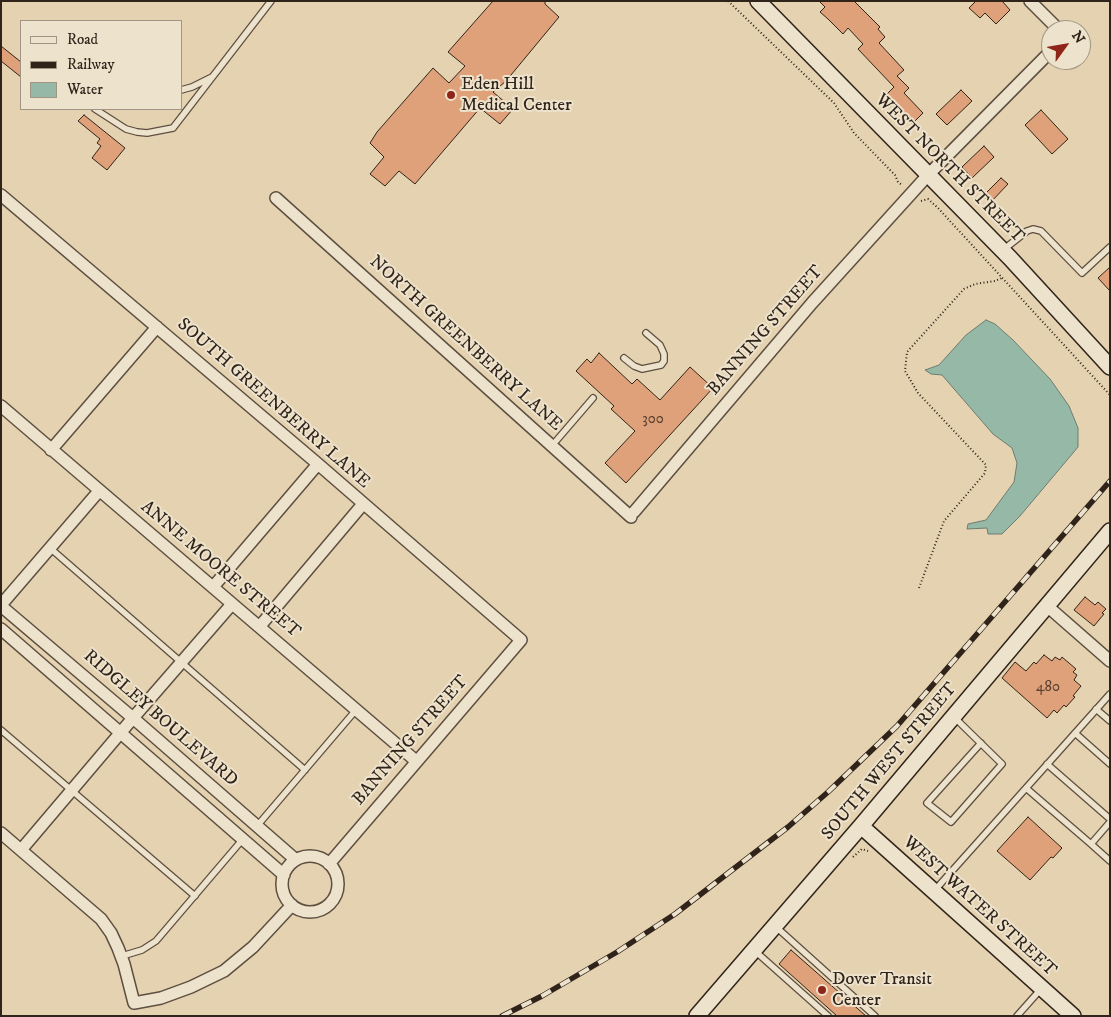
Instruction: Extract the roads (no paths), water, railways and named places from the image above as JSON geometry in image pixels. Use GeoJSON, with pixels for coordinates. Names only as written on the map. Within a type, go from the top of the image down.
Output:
{"type":"FeatureCollection","features":[{"type":"Feature","properties":{"kind":"street","name":"WEST NORTH STREET"},"geometry":{"type":"LineString","coordinates":[[758,1],[1002,250],[1110,367]]}},
{"type":"Feature","properties":{"kind":"street"},"geometry":{"type":"LineString","coordinates":[[1030,1],[1050,20]]}},
{"type":"Feature","properties":{"kind":"street","name":"BANNING STREET"},"geometry":{"type":"LineString","coordinates":[[632,514],[803,314],[928,175],[1041,61]]}},
{"type":"Feature","properties":{"kind":"street","name":"SOUTH GREENBERRY LANE"},"geometry":{"type":"LineString","coordinates":[[1,195],[318,464],[521,640]]}},
{"type":"Feature","properties":{"kind":"street","name":"NORTH GREENBERRY LANE"},"geometry":{"type":"LineString","coordinates":[[276,198],[632,514]]}},
{"type":"Feature","properties":{"kind":"street"},"geometry":{"type":"LineString","coordinates":[[51,450],[157,327]]}},
{"type":"Feature","properties":{"kind":"street"},"geometry":{"type":"LineString","coordinates":[[1080,334],[1110,379]]}},
{"type":"Feature","properties":{"kind":"street","name":"ANNE MOORE STREET"},"geometry":{"type":"LineString","coordinates":[[1,406],[416,761]]}},
{"type":"Feature","properties":{"kind":"street"},"geometry":{"type":"LineString","coordinates":[[213,587],[318,464]]}},
{"type":"Feature","properties":{"kind":"street"},"geometry":{"type":"LineString","coordinates":[[1,605],[99,491]]}},
{"type":"Feature","properties":{"kind":"street"},"geometry":{"type":"LineString","coordinates":[[260,626],[363,504]]}},
{"type":"Feature","properties":{"kind":"street","name":"SOUTH WEST STREET"},"geometry":{"type":"LineString","coordinates":[[698,1016],[1110,531]]}},
{"type":"Feature","properties":{"kind":"street"},"geometry":{"type":"LineString","coordinates":[[21,850],[232,604]]}},
{"type":"Feature","properties":{"kind":"street","name":"RIDGLEY BOULEVARD"},"geometry":{"type":"LineString","coordinates":[[1,605],[296,860]]}},
{"type":"Feature","properties":{"kind":"street"},"geometry":{"type":"LineString","coordinates":[[1046,605],[1110,661]]}},
{"type":"Feature","properties":{"kind":"street"},"geometry":{"type":"LineString","coordinates":[[1,629],[284,874]]}},
{"type":"Feature","properties":{"kind":"street","name":"BANNING STREET"},"geometry":{"type":"LineString","coordinates":[[329,864],[521,640]]}},
{"type":"Feature","properties":{"kind":"street","name":"WEST WATER STREET"},"geometry":{"type":"LineString","coordinates":[[861,826],[1073,1016]]}},
{"type":"Feature","properties":{"kind":"street"},"geometry":{"type":"LineString","coordinates":[[1,833],[101,919],[111,933],[122,956],[134,1003],[161,998],[191,987],[224,971],[253,947],[292,905]]}},
{"type":"Feature","properties":{"kind":"street"},"geometry":{"type":"LineString","coordinates":[[310,856],[319,858],[329,864],[337,877],[335,895],[330,903],[323,909],[314,912],[305,912],[292,905],[284,894],[282,885],[287,868],[301,857],[310,856]]}},
{"type":"Feature","properties":{"kind":"lane"},"geometry":{"type":"LineString","coordinates":[[97,110],[126,129],[137,132],[152,132],[173,128],[271,1]]}},
{"type":"Feature","properties":{"kind":"lane"},"geometry":{"type":"LineString","coordinates":[[182,90],[192,87],[213,76]]}},
{"type":"Feature","properties":{"kind":"lane"},"geometry":{"type":"LineString","coordinates":[[1002,250],[1027,231],[1033,229],[1041,231],[1082,273],[1110,247]]}},
{"type":"Feature","properties":{"kind":"lane"},"geometry":{"type":"LineString","coordinates":[[624,358],[634,366],[642,369],[661,365],[664,361],[664,354],[660,345],[646,333]]}},
{"type":"Feature","properties":{"kind":"lane"},"geometry":{"type":"LineString","coordinates":[[556,441],[592,398]]}},
{"type":"Feature","properties":{"kind":"lane"},"geometry":{"type":"LineString","coordinates":[[50,548],[305,770]]}},
{"type":"Feature","properties":{"kind":"lane"},"geometry":{"type":"LineString","coordinates":[[933,891],[1110,694]]}},
{"type":"Feature","properties":{"kind":"lane"},"geometry":{"type":"LineString","coordinates":[[257,826],[356,709]]}},
{"type":"Feature","properties":{"kind":"lane"},"geometry":{"type":"LineString","coordinates":[[1096,709],[1110,721]]}},
{"type":"Feature","properties":{"kind":"lane"},"geometry":{"type":"LineString","coordinates":[[954,716],[981,743],[1002,764],[951,822],[927,803],[981,743]]}},
{"type":"Feature","properties":{"kind":"lane"},"geometry":{"type":"LineString","coordinates":[[1,730],[195,896]]}},
{"type":"Feature","properties":{"kind":"lane"},"geometry":{"type":"LineString","coordinates":[[1075,733],[1110,764]]}},
{"type":"Feature","properties":{"kind":"lane"},"geometry":{"type":"LineString","coordinates":[[1047,764],[1110,821],[1091,844]]}},
{"type":"Feature","properties":{"kind":"lane"},"geometry":{"type":"LineString","coordinates":[[1026,788],[1110,861]]}},
{"type":"Feature","properties":{"kind":"lane"},"geometry":{"type":"LineString","coordinates":[[122,956],[142,950],[156,941],[243,839]]}},
{"type":"Feature","properties":{"kind":"lane"},"geometry":{"type":"LineString","coordinates":[[775,926],[875,1016]]}},
{"type":"Feature","properties":{"kind":"lane"},"geometry":{"type":"LineString","coordinates":[[754,950],[828,1016]]}},
{"type":"Feature","properties":{"kind":"lane"},"geometry":{"type":"LineString","coordinates":[[1017,1016],[1042,988]]}},
{"type":"Feature","properties":{"kind":"water"},"geometry":{"type":"Polygon","coordinates":[[[986,320],[995,324],[1013,340],[1050,379],[1069,406],[1078,428],[1078,447],[1020,516],[1002,534],[988,534],[987,528],[967,529],[968,524],[986,520],[1014,482],[1017,463],[1012,448],[993,434],[942,375],[931,374],[925,370],[939,365],[966,335],[986,320]]]}},
{"type":"Feature","properties":{"kind":"railway"},"geometry":{"type":"LineString","coordinates":[[502,1016],[542,996],[617,952],[675,914],[788,827],[828,792],[897,726],[1110,481]]}},
{"type":"Feature","properties":{"kind":"place","name":"Eden Hill Medical Center"},"geometry":{"type":"Point","coordinates":[451,95]}},
{"type":"Feature","properties":{"kind":"place","name":"Dover Transit Center"},"geometry":{"type":"Point","coordinates":[822,990]}}]}
